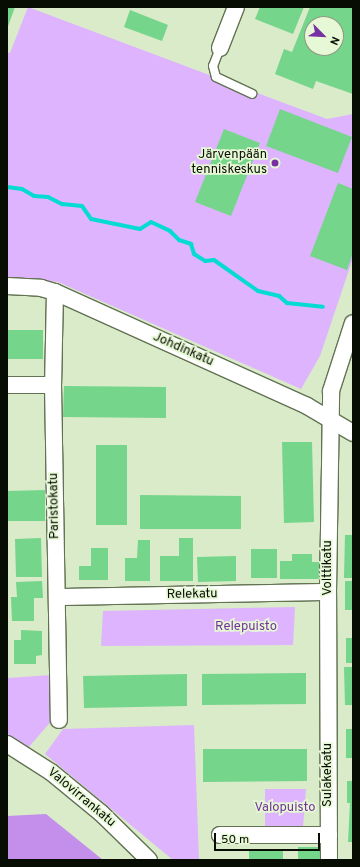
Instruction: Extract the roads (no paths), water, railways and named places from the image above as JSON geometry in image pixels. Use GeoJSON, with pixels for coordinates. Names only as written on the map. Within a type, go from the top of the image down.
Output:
{"type":"FeatureCollection","features":[{"type":"Feature","properties":{"kind":"street"},"geometry":{"type":"LineString","coordinates":[[220,48],[236,7]]}},
{"type":"Feature","properties":{"kind":"street","name":"Johdinkatu"},"geometry":{"type":"LineString","coordinates":[[7,286],[41,288],[55,292],[307,406],[331,422],[353,433]]}},
{"type":"Feature","properties":{"kind":"street","name":"Paristokatu"},"geometry":{"type":"LineString","coordinates":[[55,292],[53,385],[59,720]]}},
{"type":"Feature","properties":{"kind":"street","name":"Volttikatu"},"geometry":{"type":"LineString","coordinates":[[328,714],[331,392],[353,322]]}},
{"type":"Feature","properties":{"kind":"street"},"geometry":{"type":"LineString","coordinates":[[7,385],[53,385]]}},
{"type":"Feature","properties":{"kind":"street","name":"Relekatu"},"geometry":{"type":"LineString","coordinates":[[57,597],[328,592]]}},
{"type":"Feature","properties":{"kind":"street","name":"Sulakekatu"},"geometry":{"type":"LineString","coordinates":[[328,714],[329,860]]}},
{"type":"Feature","properties":{"kind":"street","name":"Valovirrankatu"},"geometry":{"type":"LineString","coordinates":[[7,744],[51,772],[101,813],[149,860]]}},
{"type":"Feature","properties":{"kind":"street"},"geometry":{"type":"LineString","coordinates":[[220,835],[329,835]]}},
{"type":"Feature","properties":{"kind":"lane"},"geometry":{"type":"LineString","coordinates":[[220,48],[213,66],[216,77],[252,94]]}},
{"type":"Feature","properties":{"kind":"waterway"},"geometry":{"type":"LineString","coordinates":[[7,187],[22,189],[34,196],[48,197],[62,204],[82,206],[91,219],[140,229],[151,222],[170,231],[179,240],[191,244],[194,254],[205,261],[214,260],[258,291],[279,296],[287,303],[323,307]]}},
{"type":"Feature","properties":{"kind":"place","name":"Järvenpään tenniskeskus"},"geometry":{"type":"Point","coordinates":[275,163]}},
{"type":"Feature","properties":{"kind":"park label","name":"Relepuisto"},"geometry":{"type":"Point","coordinates":[246,627]}},
{"type":"Feature","properties":{"kind":"park label","name":"Valopuisto"},"geometry":{"type":"Point","coordinates":[285,808]}}]}
